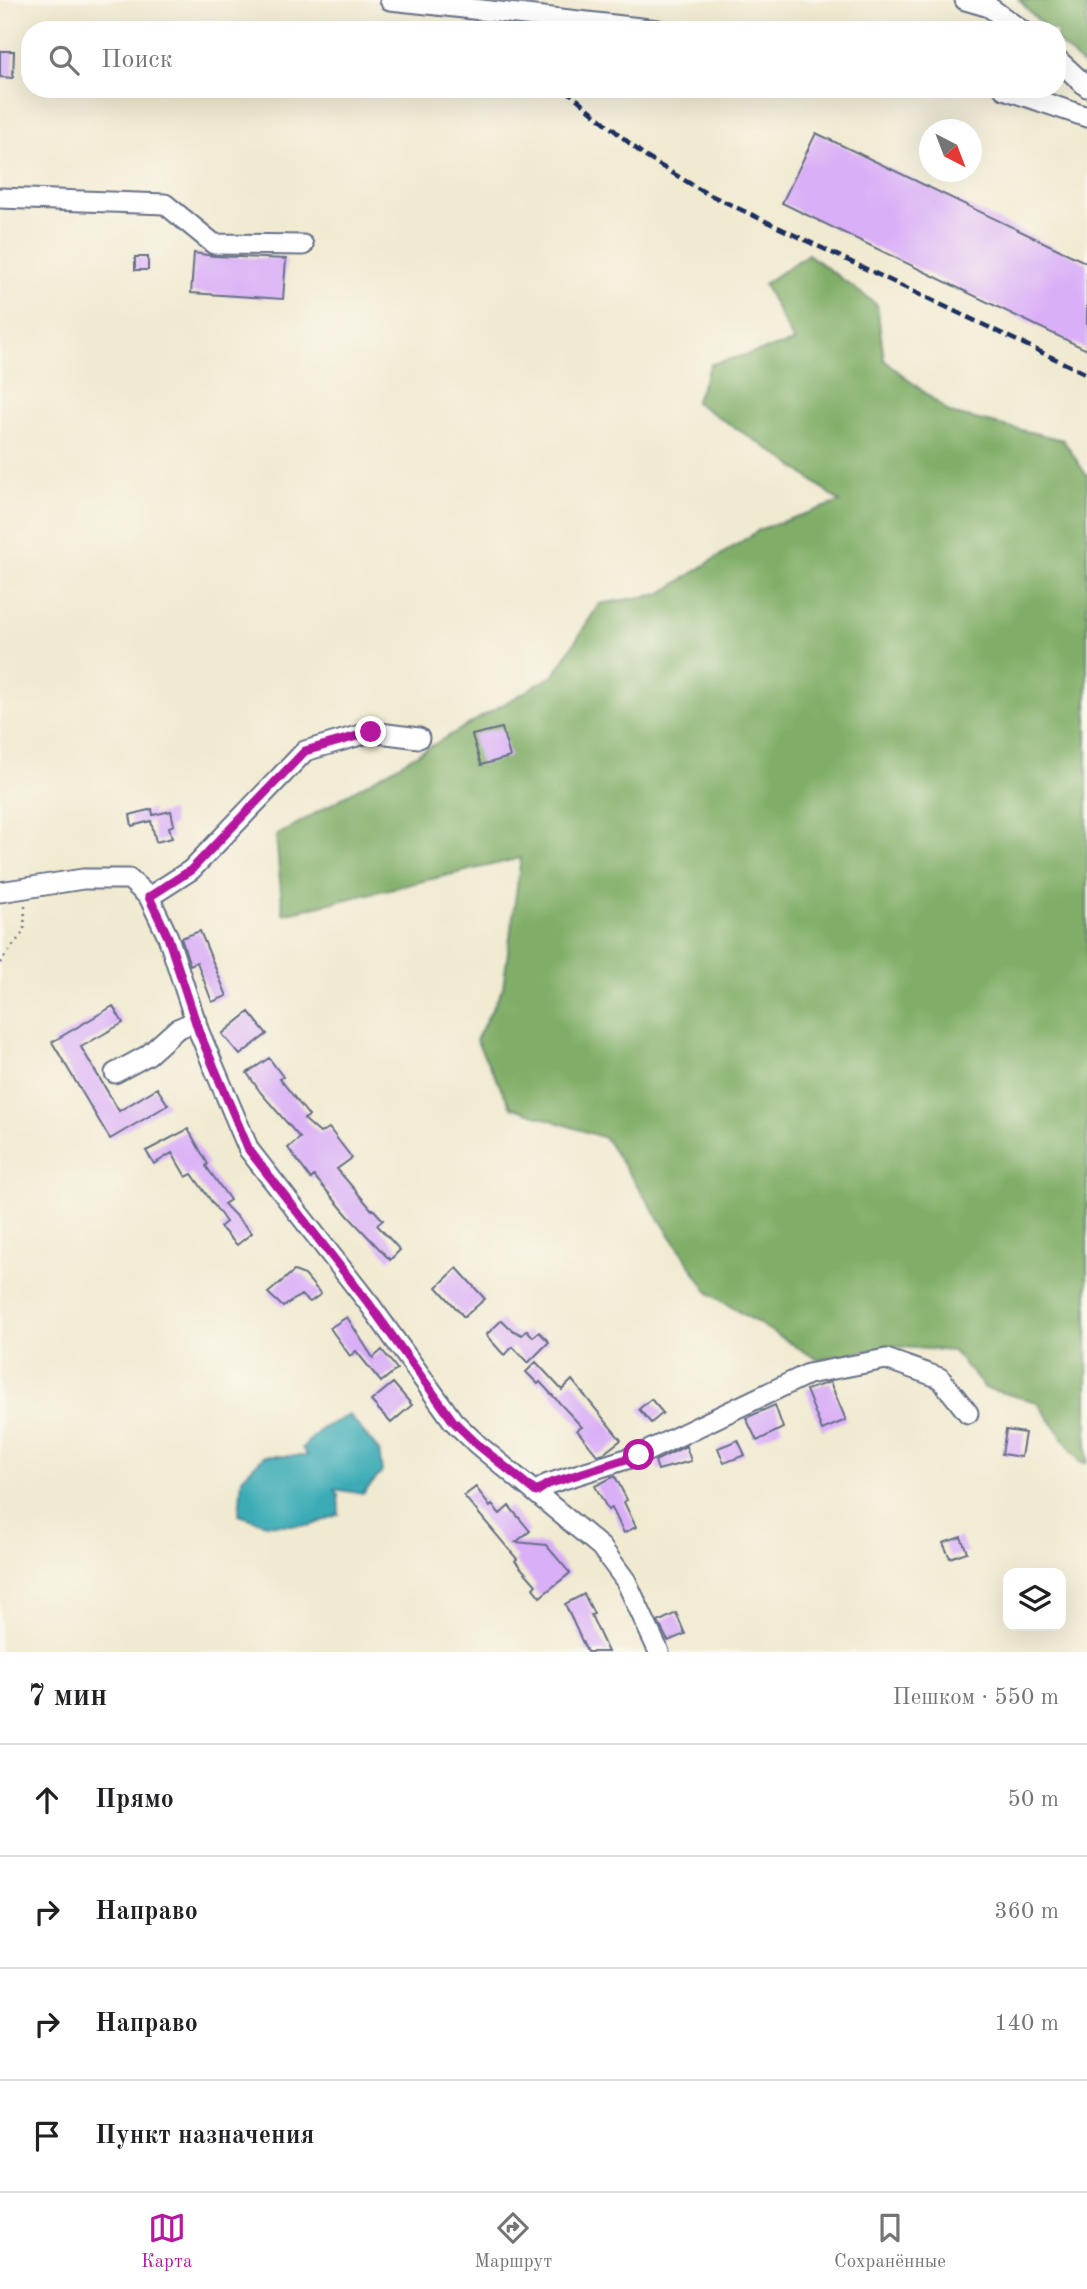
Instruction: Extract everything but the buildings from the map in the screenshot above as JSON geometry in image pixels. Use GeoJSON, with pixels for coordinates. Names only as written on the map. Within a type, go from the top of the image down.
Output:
{"type":"FeatureCollection","features":[{"type":"Feature","properties":{"kind":"street"},"geometry":{"type":"LineString","coordinates":[[390,0],[578,21]]}},
{"type":"Feature","properties":{"kind":"street"},"geometry":{"type":"LineString","coordinates":[[965,0],[989,7],[1008,21]]}},
{"type":"Feature","properties":{"kind":"street"},"geometry":{"type":"LineString","coordinates":[[1066,68],[1087,87]]}},
{"type":"Feature","properties":{"kind":"street"},"geometry":{"type":"LineString","coordinates":[[1031,98],[1087,117]]}},
{"type":"Feature","properties":{"kind":"street"},"geometry":{"type":"LineString","coordinates":[[0,198],[164,204],[214,244],[303,245]]}},
{"type":"Feature","properties":{"kind":"street"},"geometry":{"type":"LineString","coordinates":[[149,897],[191,870],[305,751],[371,732],[419,738]]}},
{"type":"Feature","properties":{"kind":"street"},"geometry":{"type":"LineString","coordinates":[[0,892],[83,880],[129,879],[149,897],[168,937],[196,1021],[249,1150],[370,1305],[453,1421],[601,1547],[626,1581],[659,1652]]}},
{"type":"Feature","properties":{"kind":"street"},"geometry":{"type":"LineString","coordinates":[[116,1073],[148,1055],[177,1029],[196,1021]]}},
{"type":"Feature","properties":{"kind":"street"},"geometry":{"type":"LineString","coordinates":[[536,1492],[548,1484],[639,1455],[808,1374],[886,1359],[940,1378],[968,1413]]}},
{"type":"Feature","properties":{"kind":"path"},"geometry":{"type":"LineString","coordinates":[[0,963],[24,931],[25,888]]}},
{"type":"Feature","properties":{"kind":"green space"},"geometry":{"type":"Polygon","coordinates":[[[1019,0],[1087,0],[1087,69],[1066,49],[1066,21],[1039,21],[1019,0]]]}},
{"type":"Feature","properties":{"kind":"green space"},"geometry":{"type":"Polygon","coordinates":[[[808,254],[877,305],[884,360],[950,413],[1063,440],[1087,476],[1087,1463],[1081,1463],[1037,1402],[985,1388],[953,1351],[891,1346],[818,1360],[709,1293],[605,1138],[511,1107],[476,1040],[503,988],[521,858],[283,914],[276,836],[554,675],[599,604],[660,594],[761,529],[840,502],[787,461],[695,402],[711,364],[794,342],[764,284],[808,254]]]}},
{"type":"Feature","properties":{"kind":"water"},"geometry":{"type":"Polygon","coordinates":[[[349,1415],[379,1451],[382,1472],[363,1494],[334,1489],[338,1495],[339,1514],[310,1526],[266,1524],[239,1515],[242,1478],[264,1456],[308,1456],[302,1448],[321,1429],[349,1415]]]}},
{"type":"Feature","properties":{"kind":"railway"},"geometry":{"type":"LineString","coordinates":[[485,0],[502,21]]}},
{"type":"Feature","properties":{"kind":"railway"},"geometry":{"type":"LineString","coordinates":[[576,98],[646,157],[704,192],[1087,374]]}},
{"type":"Feature","properties":{"kind":"route"},"geometry":{"type":"LineString","coordinates":[[371,732],[305,751],[191,870],[149,897],[168,937],[199,1032],[249,1150],[370,1305],[453,1421],[536,1492],[548,1484],[639,1455]]}}]}
